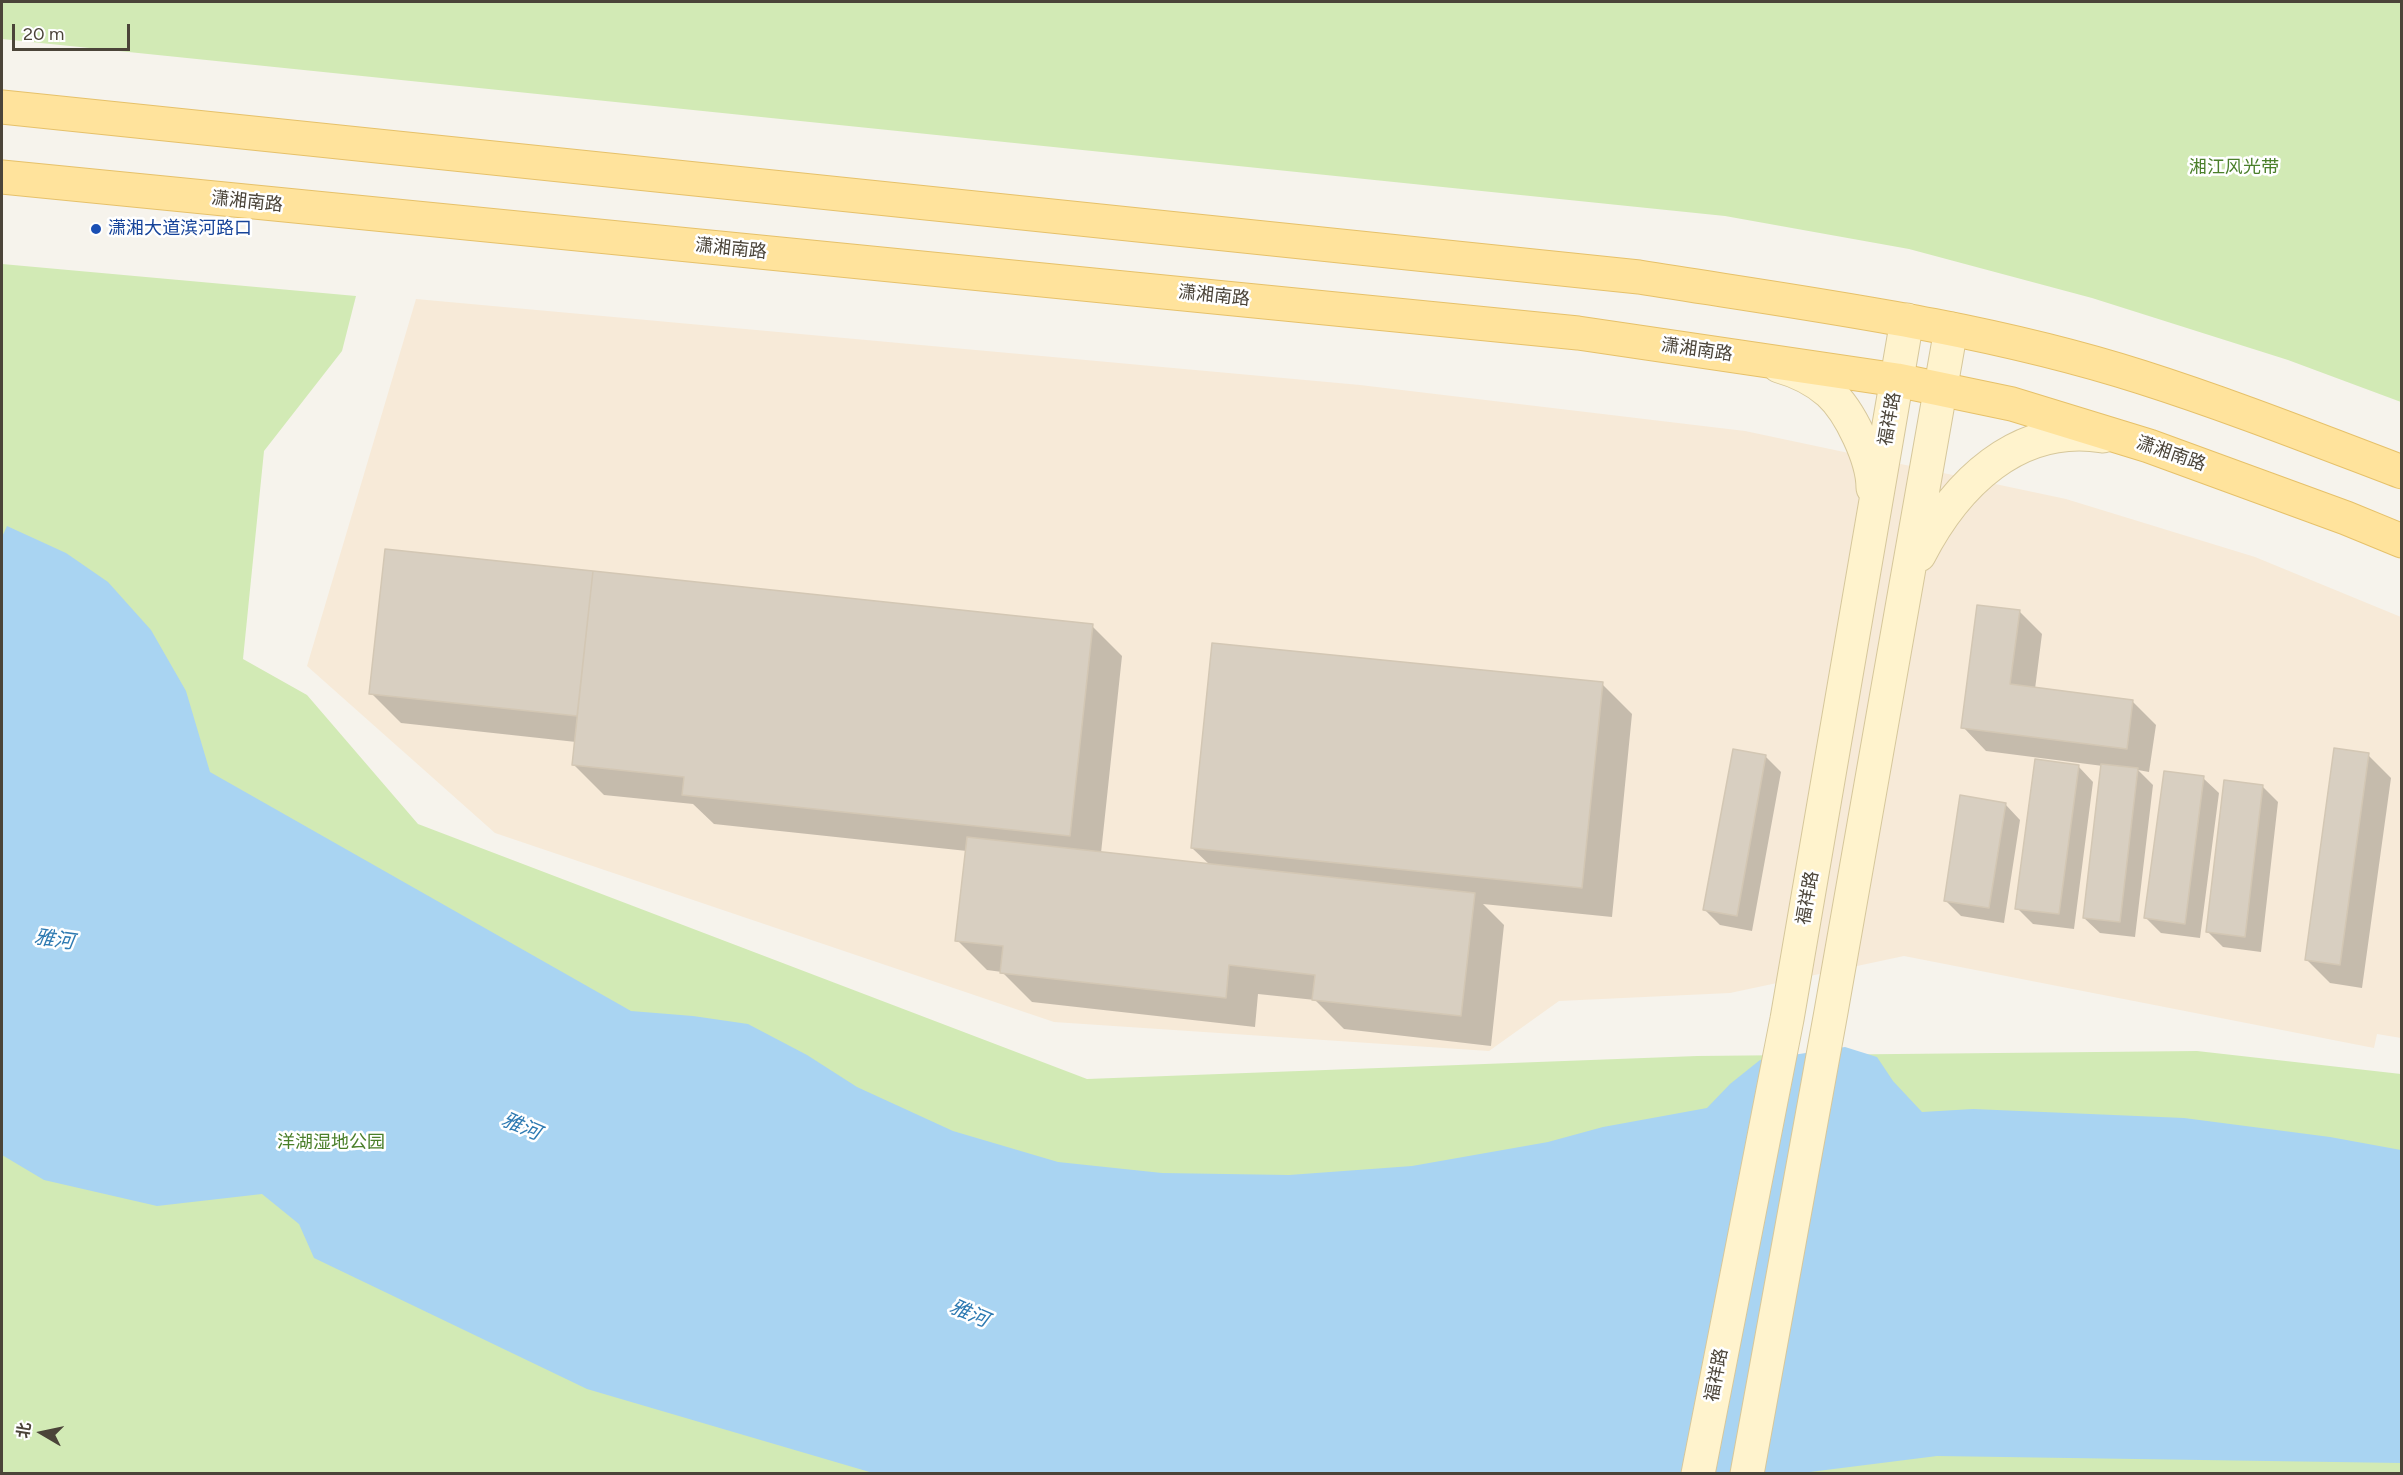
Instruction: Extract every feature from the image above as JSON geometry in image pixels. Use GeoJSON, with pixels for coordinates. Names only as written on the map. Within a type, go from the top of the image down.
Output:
{"type":"FeatureCollection","features":[{"type":"Feature","properties":{"kind":"main road"},"geometry":{"type":"LineString","coordinates":[[2,107],[1639,277],[1907,320],[2141,377],[2402,472]]}},
{"type":"Feature","properties":{"kind":"main road","name":"潇湘南路"},"geometry":{"type":"LineString","coordinates":[[2,177],[1578,333],[1897,380],[2012,404],[2129,440],[2222,471],[2402,541]]}},
{"type":"Feature","properties":{"kind":"main road","name":"福祥路"},"geometry":{"type":"LineString","coordinates":[[1698,1473],[1787,1019],[1907,320]]}},
{"type":"Feature","properties":{"kind":"main road"},"geometry":{"type":"LineString","coordinates":[[1747,1473],[1951,329]]}},
{"type":"Feature","properties":{"kind":"main road"},"geometry":{"type":"LineString","coordinates":[[1757,359],[1800,372],[1830,392],[1851,422],[1865,450],[1873,482],[1872,525]]}},
{"type":"Feature","properties":{"kind":"main road"},"geometry":{"type":"LineString","coordinates":[[1899,620],[1915,562],[1936,521],[1963,488],[1996,460],[2030,443],[2063,435],[2094,434],[2129,440]]}},
{"type":"Feature","properties":{"kind":"shaded area"},"geometry":{"type":"Polygon","coordinates":[[[416,299],[1360,385],[1745,431],[2066,499],[2255,557],[2401,617],[2401,1038],[2377,1034],[2374,1048],[1904,956],[1730,993],[1559,1001],[1489,1051],[1054,1022],[495,833],[307,666],[416,299]]]}},
{"type":"Feature","properties":{"kind":"green space","name":"湘江风光带"},"geometry":{"type":"Polygon","coordinates":[[[2,2],[2401,2],[2401,402],[2288,360],[2092,298],[1909,249],[1725,216],[2,39],[2,2]]]}},
{"type":"Feature","properties":{"kind":"green space","name":"洋湖湿地公园"},"geometry":{"type":"Polygon","coordinates":[[[2,264],[356,296],[342,351],[264,451],[243,659],[307,695],[418,824],[1087,1079],[1697,1056],[2197,1051],[2401,1074],[2401,1473],[2,1473],[2,264]]]}},
{"type":"Feature","properties":{"kind":"water","name":"洋湖湿地公园"},"geometry":{"type":"Polygon","coordinates":[[[7,526],[66,553],[108,582],[151,630],[186,691],[210,772],[631,1011],[693,1016],[748,1024],[807,1055],[857,1087],[953,1131],[1058,1162],[1162,1173],[1289,1175],[1412,1166],[1548,1142],[1603,1127],[1707,1108],[1730,1084],[1760,1060],[1845,1047],[1877,1057],[1893,1081],[1922,1112],[1973,1109],[2184,1118],[2330,1137],[2401,1150],[2401,1463],[1937,1456],[1794,1474],[873,1473],[587,1389],[314,1258],[299,1224],[262,1194],[157,1206],[44,1180],[2,1155],[2,537],[7,526]]]}},
{"type":"Feature","properties":{"kind":"building"},"geometry":{"type":"Polygon","coordinates":[[[385,549],[593,571],[577,716],[369,694],[385,549]]]}},
{"type":"Feature","properties":{"kind":"building"},"geometry":{"type":"Polygon","coordinates":[[[593,571],[1093,624],[1070,836],[682,795],[684,777],[572,765],[593,571]]]}},
{"type":"Feature","properties":{"kind":"building"},"geometry":{"type":"Polygon","coordinates":[[[1977,605],[2020,610],[2010,684],[2133,700],[2127,749],[1961,728],[1977,605]]]}},
{"type":"Feature","properties":{"kind":"building"},"geometry":{"type":"Polygon","coordinates":[[[1212,643],[1603,682],[1582,888],[1191,848],[1212,643]]]}},
{"type":"Feature","properties":{"kind":"building"},"geometry":{"type":"Polygon","coordinates":[[[2334,748],[2369,753],[2340,965],[2305,960],[2334,748]]]}},
{"type":"Feature","properties":{"kind":"building"},"geometry":{"type":"Polygon","coordinates":[[[1733,749],[1766,755],[1737,916],[1703,910],[1733,749]]]}},
{"type":"Feature","properties":{"kind":"building"},"geometry":{"type":"Polygon","coordinates":[[[2035,759],[2079,765],[2059,914],[2015,909],[2035,759]]]}},
{"type":"Feature","properties":{"kind":"building"},"geometry":{"type":"Polygon","coordinates":[[[2101,764],[2138,768],[2120,922],[2083,918],[2101,764]]]}},
{"type":"Feature","properties":{"kind":"building"},"geometry":{"type":"Polygon","coordinates":[[[2164,771],[2204,776],[2185,924],[2144,918],[2164,771]]]}},
{"type":"Feature","properties":{"kind":"building"},"geometry":{"type":"Polygon","coordinates":[[[2224,780],[2263,785],[2245,937],[2206,932],[2224,780]]]}},
{"type":"Feature","properties":{"kind":"building"},"geometry":{"type":"Polygon","coordinates":[[[1960,795],[2006,803],[1989,908],[1944,901],[1960,795]]]}},
{"type":"Feature","properties":{"kind":"building"},"geometry":{"type":"Polygon","coordinates":[[[967,837],[1475,893],[1461,1016],[1312,1000],[1315,975],[1229,965],[1226,998],[1000,973],[1003,946],[955,941],[967,837]]]}},
{"type":"Feature","properties":{"kind":"place","name":"潇湘大道滨河路口"},"geometry":{"type":"Point","coordinates":[96,229]}},
{"type":"Feature","properties":{"kind":"water label","name":"雅河"},"geometry":{"type":"Point","coordinates":[54,940]}},
{"type":"Feature","properties":{"kind":"water label","name":"雅河"},"geometry":{"type":"Point","coordinates":[521,1127]}},
{"type":"Feature","properties":{"kind":"water label","name":"雅河"},"geometry":{"type":"Point","coordinates":[969,1314]}}]}
